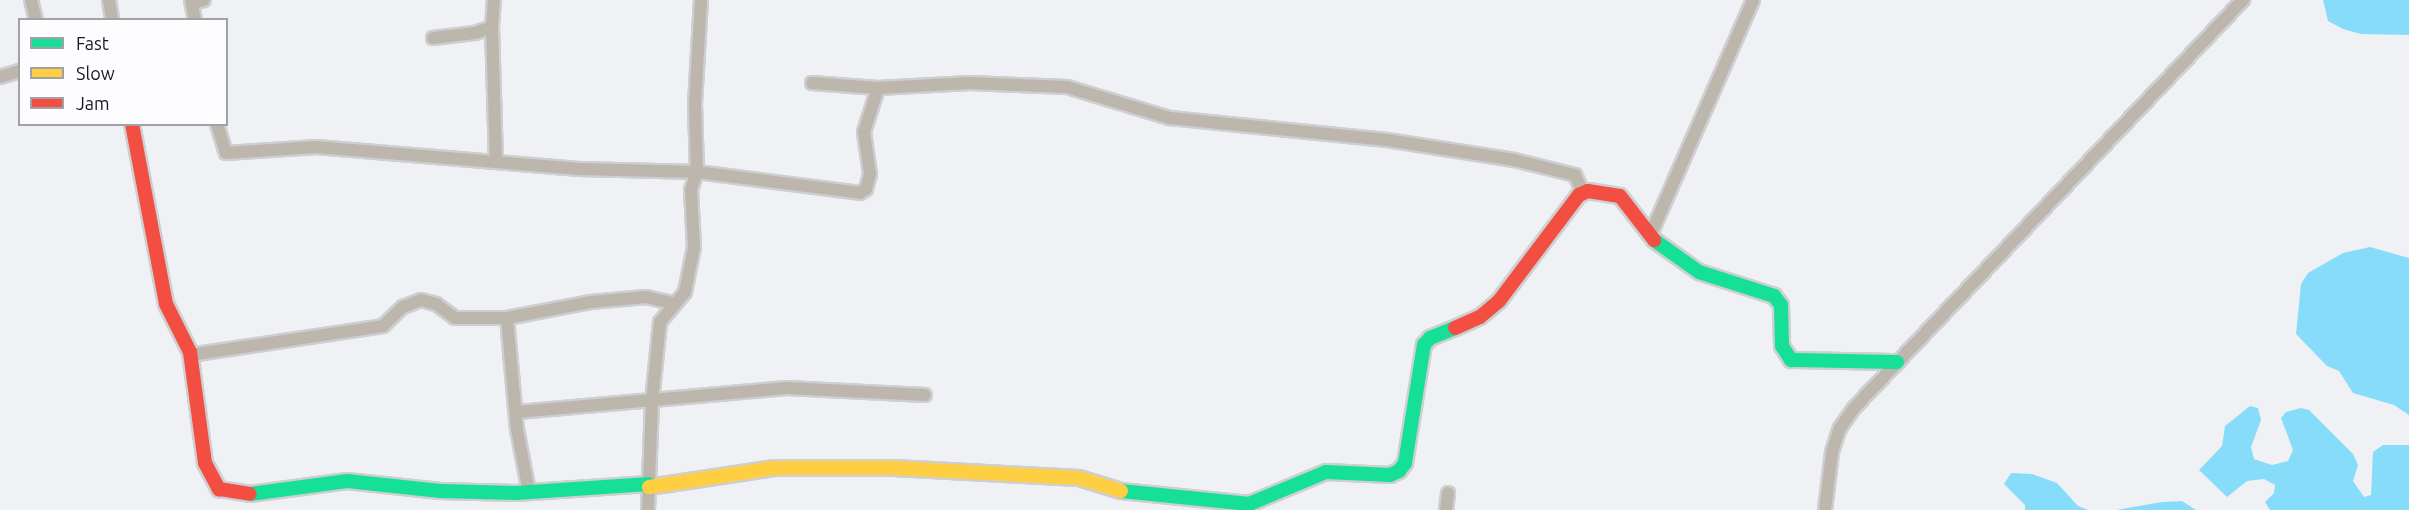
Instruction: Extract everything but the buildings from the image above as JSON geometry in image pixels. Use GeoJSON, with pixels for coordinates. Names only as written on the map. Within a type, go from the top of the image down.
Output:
{"type":"FeatureCollection","features":[{"type":"Feature","properties":{"kind":"street"},"geometry":{"type":"LineString","coordinates":[[31,0],[36,18]]}},
{"type":"Feature","properties":{"kind":"street"},"geometry":{"type":"LineString","coordinates":[[109,0],[112,18]]}},
{"type":"Feature","properties":{"kind":"street"},"geometry":{"type":"LineString","coordinates":[[494,0],[492,27],[496,159]]}},
{"type":"Feature","properties":{"kind":"street"},"geometry":{"type":"LineString","coordinates":[[648,510],[652,401],[660,322],[672,303],[685,292],[691,276],[694,247],[691,190],[697,172],[695,104],[701,0]]}},
{"type":"Feature","properties":{"kind":"street"},"geometry":{"type":"LineString","coordinates":[[1650,236],[1753,0]]}},
{"type":"Feature","properties":{"kind":"street"},"geometry":{"type":"LineString","coordinates":[[1825,510],[1832,452],[1840,428],[1897,362],[2243,0]]}},
{"type":"Feature","properties":{"kind":"street"},"geometry":{"type":"LineString","coordinates":[[195,18],[196,1]]}},
{"type":"Feature","properties":{"kind":"street"},"geometry":{"type":"LineString","coordinates":[[433,38],[475,33],[492,27]]}},
{"type":"Feature","properties":{"kind":"street"},"geometry":{"type":"LineString","coordinates":[[0,77],[18,72]]}},
{"type":"Feature","properties":{"kind":"street"},"geometry":{"type":"LineString","coordinates":[[812,83],[879,88],[970,83],[1067,87],[1170,118],[1387,140],[1514,160],[1575,175],[1583,192]]}},
{"type":"Feature","properties":{"kind":"street"},"geometry":{"type":"LineString","coordinates":[[218,126],[226,153],[316,147],[496,159],[579,169],[697,172],[860,193],[866,189],[870,174],[864,132],[879,88]]}},
{"type":"Feature","properties":{"kind":"street"},"geometry":{"type":"LineString","coordinates":[[132,126],[166,304],[190,355],[196,426],[205,463],[219,489],[237,495],[274,493],[346,482],[440,491],[529,492],[649,485],[774,468],[894,468],[1078,478],[1130,494],[1230,504],[1260,502],[1326,472],[1390,475],[1399,471],[1405,463],[1424,345],[1430,338],[1480,317],[1499,301],[1583,192]]}},
{"type":"Feature","properties":{"kind":"street"},"geometry":{"type":"LineString","coordinates":[[1583,192],[1620,196],[1650,236],[1699,272],[1774,296],[1781,305],[1782,346],[1791,360],[1897,362]]}},
{"type":"Feature","properties":{"kind":"street"},"geometry":{"type":"LineString","coordinates":[[190,355],[383,326],[403,307],[421,300],[436,304],[455,318],[507,318],[591,302],[646,297],[672,303]]}},
{"type":"Feature","properties":{"kind":"street"},"geometry":{"type":"LineString","coordinates":[[507,318],[518,412],[517,429],[529,492]]}},
{"type":"Feature","properties":{"kind":"street"},"geometry":{"type":"LineString","coordinates":[[518,412],[787,388],[925,395]]}},
{"type":"Feature","properties":{"kind":"street"},"geometry":{"type":"LineString","coordinates":[[1446,510],[1448,493]]}},
{"type":"Feature","properties":{"kind":"water"},"geometry":{"type":"Polygon","coordinates":[[[2323,0],[2409,0],[2409,35],[2361,34],[2343,29],[2328,21],[2323,0]]]}},
{"type":"Feature","properties":{"kind":"water"},"geometry":{"type":"Polygon","coordinates":[[[2370,247],[2409,258],[2409,415],[2394,405],[2353,393],[2339,371],[2327,366],[2296,334],[2301,284],[2308,273],[2343,253],[2370,247]]]}},
{"type":"Feature","properties":{"kind":"water"},"geometry":{"type":"Polygon","coordinates":[[[2250,406],[2258,408],[2261,420],[2251,447],[2254,459],[2272,465],[2288,461],[2293,450],[2281,418],[2286,412],[2301,408],[2309,410],[2353,454],[2358,465],[2353,481],[2364,497],[2371,495],[2373,452],[2383,445],[2409,445],[2409,510],[2270,510],[2265,502],[2274,493],[2275,485],[2264,479],[2247,481],[2227,497],[2199,470],[2222,446],[2225,426],[2250,406]]]}},
{"type":"Feature","properties":{"kind":"water"},"geometry":{"type":"Polygon","coordinates":[[[2011,473],[2032,474],[2057,483],[2078,506],[2088,510],[2025,510],[2025,505],[2004,484],[2011,473]]]}},
{"type":"Feature","properties":{"kind":"water"},"geometry":{"type":"Polygon","coordinates":[[[2182,501],[2196,510],[2116,510],[2162,502],[2182,501]]]}},
{"type":"Feature","properties":{"kind":"traffic: fast"},"geometry":{"type":"LineString","coordinates":[[1654,240],[1699,272],[1774,296],[1781,305],[1782,346],[1791,360],[1897,362]]}},
{"type":"Feature","properties":{"kind":"traffic: fast"},"geometry":{"type":"LineString","coordinates":[[1121,491],[1249,504],[1326,472],[1390,475],[1399,471],[1405,463],[1424,345],[1430,338],[1455,328]]}},
{"type":"Feature","properties":{"kind":"traffic: fast"},"geometry":{"type":"LineString","coordinates":[[250,494],[347,481],[440,491],[516,493],[649,484]]}},
{"type":"Feature","properties":{"kind":"traffic: slow"},"geometry":{"type":"LineString","coordinates":[[649,487],[774,468],[894,468],[1079,478],[1121,491]]}},
{"type":"Feature","properties":{"kind":"traffic: jam"},"geometry":{"type":"LineString","coordinates":[[132,126],[166,304],[190,352],[205,463],[219,489],[250,494]]}},
{"type":"Feature","properties":{"kind":"traffic: jam"},"geometry":{"type":"LineString","coordinates":[[1455,328],[1480,317],[1499,301],[1579,195],[1588,191],[1620,196],[1654,240]]}}]}
